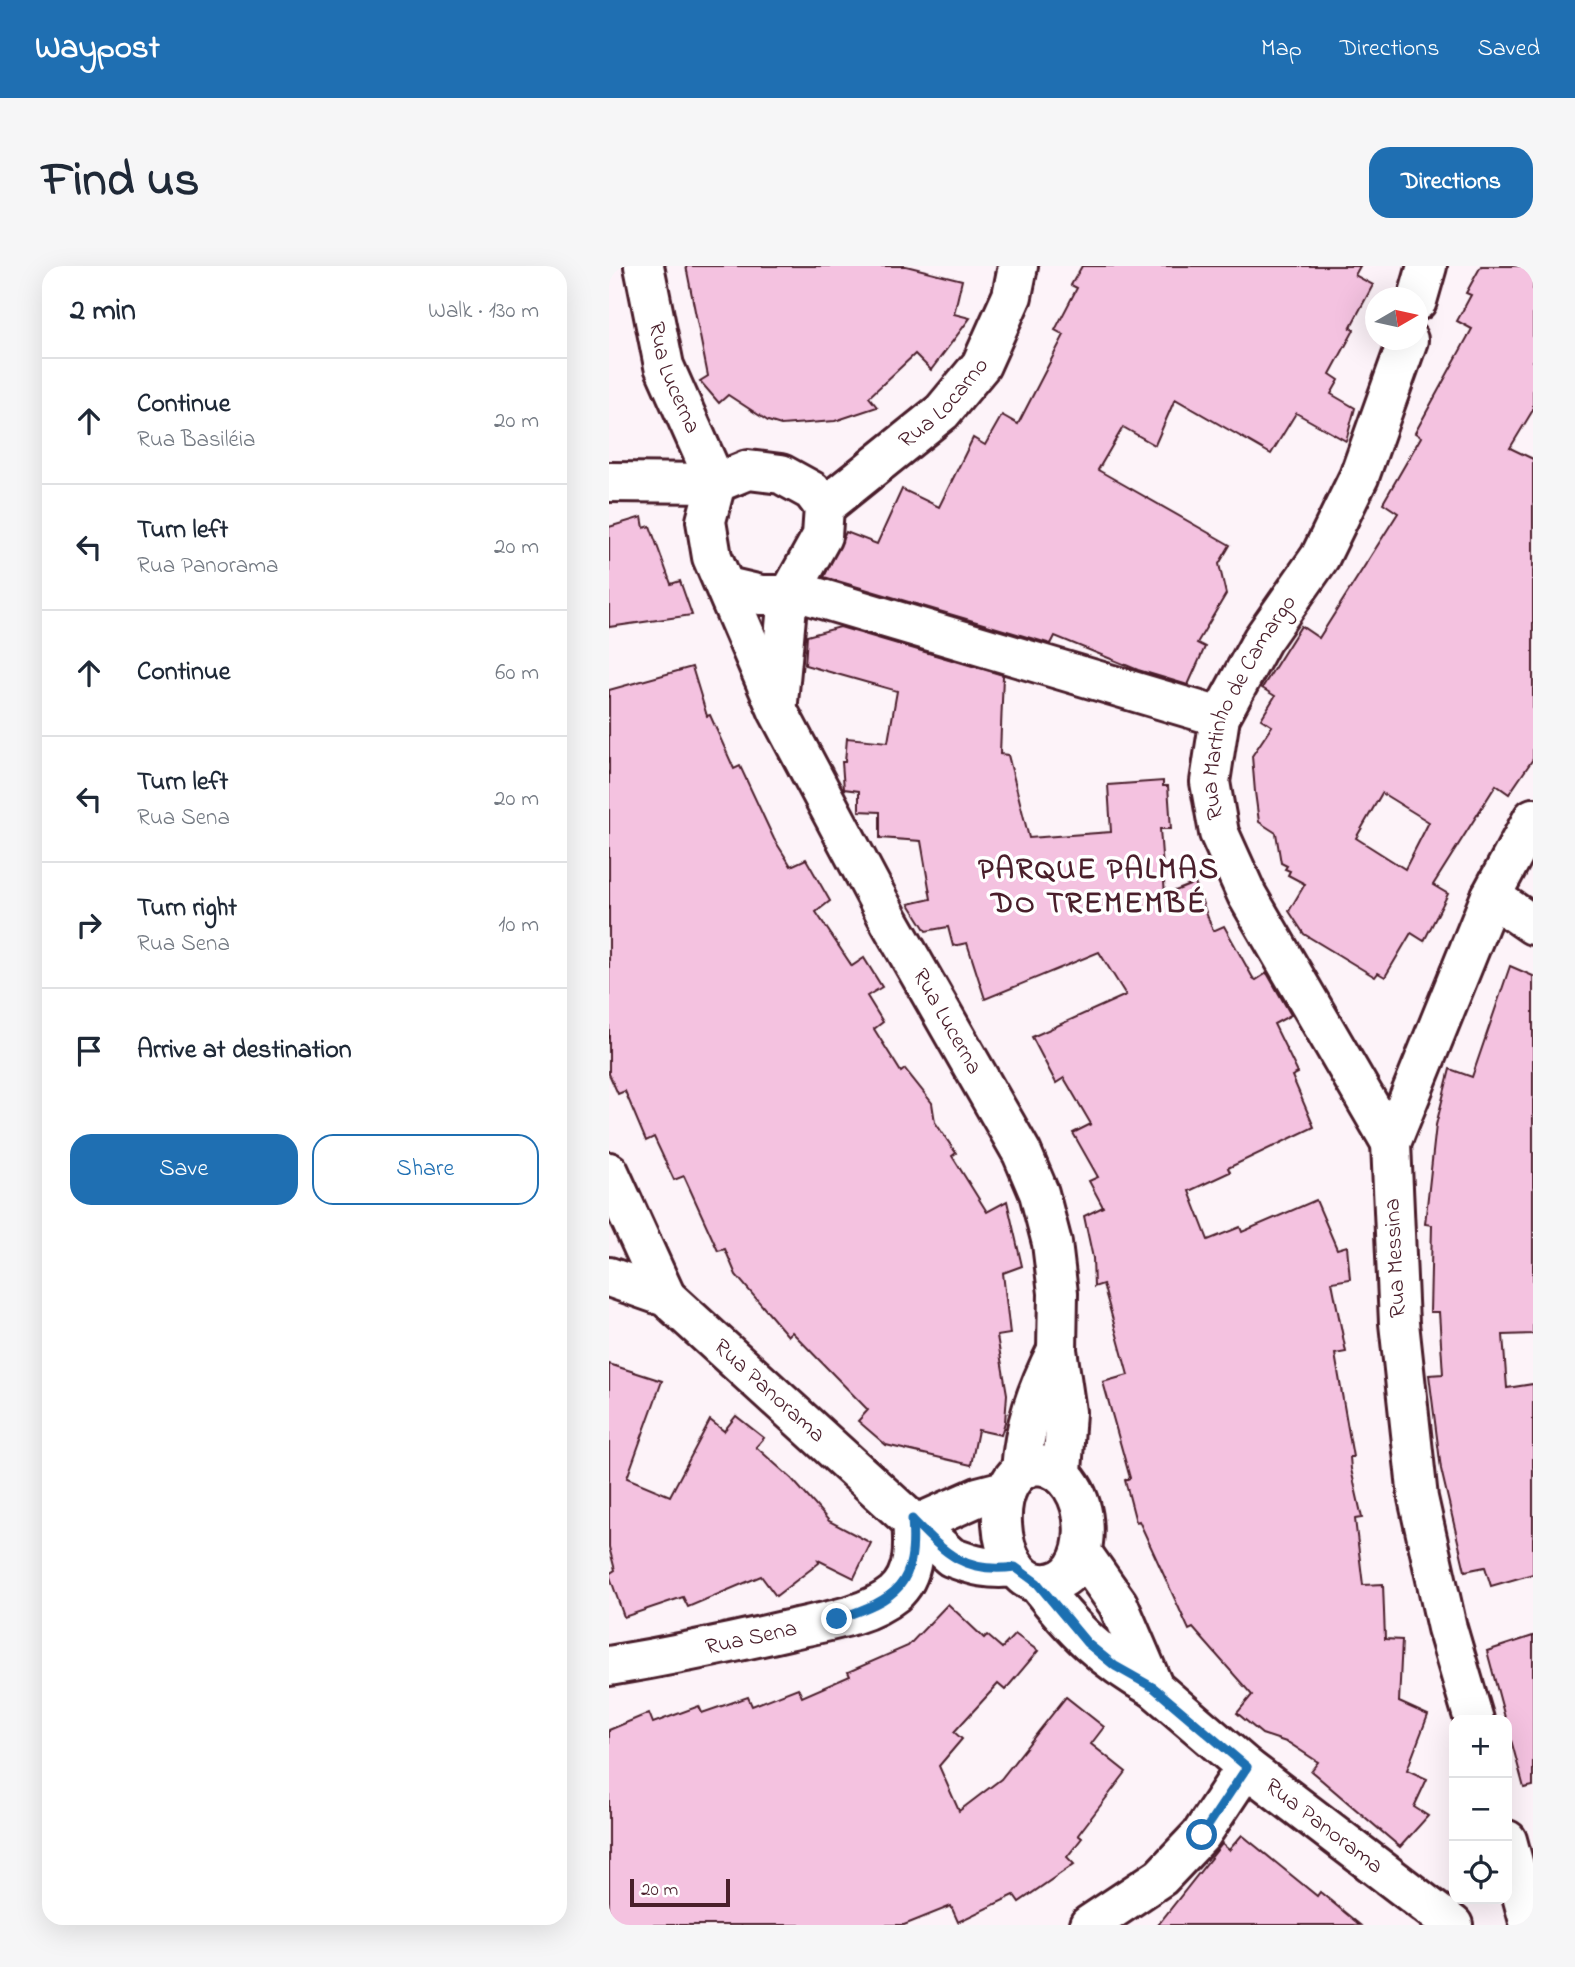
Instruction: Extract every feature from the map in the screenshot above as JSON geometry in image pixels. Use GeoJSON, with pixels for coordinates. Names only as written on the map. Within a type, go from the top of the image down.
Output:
{"type":"FeatureCollection","features":[{"type":"Feature","properties":{"kind":"street","name":"Rua Lucerna"},"geometry":{"type":"LineString","coordinates":[[644,266],[664,366],[716,483]]}},
{"type":"Feature","properties":{"kind":"street","name":"Rua Locarno"},"geometry":{"type":"LineString","coordinates":[[824,507],[910,435],[942,412],[981,365],[1012,296],[1018,266]]}},
{"type":"Feature","properties":{"kind":"street"},"geometry":{"type":"LineString","coordinates":[[1421,287],[1427,266]]}},
{"type":"Feature","properties":{"kind":"street","name":"Rua Martinho de Camargo"},"geometry":{"type":"LineString","coordinates":[[1391,1143],[1247,895],[1219,833],[1210,782],[1220,717],[1262,640],[1325,545],[1359,477],[1404,350]]}},
{"type":"Feature","properties":{"kind":"street"},"geometry":{"type":"LineString","coordinates":[[609,482],[716,483],[748,470],[781,474],[812,491],[824,507],[822,536],[790,592],[778,711]]}},
{"type":"Feature","properties":{"kind":"street"},"geometry":{"type":"LineString","coordinates":[[716,483],[706,520],[712,556],[727,587],[761,595],[790,592],[1220,717]]}},
{"type":"Feature","properties":{"kind":"street","name":"Rua Lucerna"},"geometry":{"type":"LineString","coordinates":[[727,587],[778,711],[890,922],[1022,1153],[1039,1193],[1052,1243],[1058,1293],[1057,1350],[1066,1412],[1062,1472]]}},
{"type":"Feature","properties":{"kind":"street","name":"Rua Messina"},"geometry":{"type":"LineString","coordinates":[[1472,1715],[1447,1628],[1418,1498],[1399,1323],[1391,1143],[1492,895],[1533,818]]}},
{"type":"Feature","properties":{"kind":"street"},"geometry":{"type":"LineString","coordinates":[[1492,895],[1533,925]]}},
{"type":"Feature","properties":{"kind":"street"},"geometry":{"type":"LineString","coordinates":[[609,1172],[666,1297]]}},
{"type":"Feature","properties":{"kind":"street","name":"Rua Panorama"},"geometry":{"type":"LineString","coordinates":[[609,1277],[666,1297],[915,1521],[951,1557],[975,1567],[1026,1575]]}},
{"type":"Feature","properties":{"kind":"street","name":"Rua Lucerna"},"geometry":{"type":"LineString","coordinates":[[1013,1480],[1032,1406],[1057,1350]]}},
{"type":"Feature","properties":{"kind":"street"},"geometry":{"type":"LineString","coordinates":[[915,1521],[978,1497],[1039,1465],[1062,1472],[1082,1509],[1084,1535],[1081,1553],[1073,1569],[1060,1579],[1026,1575]]}},
{"type":"Feature","properties":{"kind":"street"},"geometry":{"type":"LineString","coordinates":[[1013,1480],[1002,1530],[1026,1575],[1087,1643],[1115,1666],[1154,1688]]}},
{"type":"Feature","properties":{"kind":"street","name":"Rua Sena"},"geometry":{"type":"LineString","coordinates":[[609,1666],[707,1649],[837,1619],[866,1609],[894,1593],[909,1573],[914,1549],[915,1521]]}},
{"type":"Feature","properties":{"kind":"street","name":"Rua Panorama"},"geometry":{"type":"LineString","coordinates":[[1081,1553],[1118,1604],[1154,1688],[1247,1767],[1453,1925]]}},
{"type":"Feature","properties":{"kind":"street"},"geometry":{"type":"LineString","coordinates":[[1089,1925],[1161,1877],[1202,1835],[1247,1767]]}},
{"type":"Feature","properties":{"kind":"street"},"geometry":{"type":"LineString","coordinates":[[1507,1841],[1530,1925]]}},
{"type":"Feature","properties":{"kind":"building"},"geometry":{"type":"Polygon","coordinates":[[[686,266],[906,266],[962,280],[954,314],[970,318],[931,370],[915,354],[869,397],[877,407],[835,421],[781,425],[768,421],[728,395],[719,403],[700,381],[708,376],[686,266]]]}},
{"type":"Feature","properties":{"kind":"building"},"geometry":{"type":"Polygon","coordinates":[[[1082,266],[1360,266],[1355,275],[1373,285],[1365,287],[1365,300],[1350,328],[1354,330],[1330,374],[1339,380],[1331,394],[1355,408],[1346,441],[1296,413],[1271,454],[1175,399],[1155,445],[1123,427],[1098,470],[1230,545],[1219,564],[1226,594],[1197,643],[1205,647],[1188,685],[1138,670],[1055,636],[1051,644],[824,577],[846,532],[877,544],[902,489],[939,507],[973,438],[985,445],[1002,415],[1018,424],[1064,335],[1055,330],[1077,288],[1071,285],[1082,266]]]}},
{"type":"Feature","properties":{"kind":"building"},"geometry":{"type":"Polygon","coordinates":[[[1481,266],[1533,266],[1533,410],[1510,448],[1533,459],[1533,759],[1509,794],[1496,785],[1433,885],[1448,894],[1424,941],[1411,933],[1385,977],[1378,973],[1375,977],[1304,934],[1289,911],[1305,884],[1288,875],[1290,871],[1281,863],[1276,833],[1259,822],[1252,756],[1272,726],[1261,719],[1275,696],[1262,688],[1301,626],[1319,638],[1398,513],[1383,503],[1421,437],[1415,433],[1472,329],[1457,321],[1471,295],[1466,293],[1481,266]],[[1382,793],[1356,838],[1405,869],[1429,822],[1382,793]]]}},
{"type":"Feature","properties":{"kind":"building"},"geometry":{"type":"Polygon","coordinates":[[[642,517],[644,528],[650,526],[671,584],[680,581],[692,615],[609,627],[609,527],[642,517]]]}},
{"type":"Feature","properties":{"kind":"building"},"geometry":{"type":"Polygon","coordinates":[[[840,627],[1003,675],[1000,754],[1008,755],[1029,838],[1111,832],[1108,785],[1163,781],[1163,786],[1168,786],[1171,829],[1160,829],[1165,895],[1195,883],[1213,931],[1224,926],[1253,978],[1256,980],[1267,973],[1291,1015],[1274,1024],[1298,1073],[1292,1076],[1314,1127],[1228,1168],[1230,1172],[1189,1191],[1208,1240],[1240,1227],[1242,1232],[1316,1200],[1337,1249],[1347,1246],[1350,1279],[1332,1282],[1346,1352],[1335,1354],[1353,1457],[1350,1457],[1351,1469],[1362,1518],[1355,1519],[1363,1585],[1383,1584],[1385,1639],[1402,1640],[1399,1702],[1428,1715],[1407,1770],[1427,1779],[1414,1807],[1428,1816],[1400,1847],[1311,1771],[1318,1762],[1289,1743],[1262,1734],[1237,1713],[1252,1695],[1193,1628],[1189,1630],[1139,1521],[1136,1522],[1125,1480],[1130,1478],[1103,1382],[1128,1375],[1103,1284],[1094,1287],[1093,1258],[1084,1216],[1103,1207],[1089,1181],[1098,1177],[1073,1133],[1091,1124],[1064,1078],[1056,1083],[1032,1037],[1126,995],[1099,952],[985,999],[967,943],[953,946],[948,927],[926,931],[909,904],[931,899],[921,841],[880,838],[880,812],[859,811],[859,791],[844,789],[842,762],[845,762],[847,738],[888,742],[897,691],[805,665],[807,636],[840,627]]]}},
{"type":"Feature","properties":{"kind":"building"},"geometry":{"type":"Polygon","coordinates":[[[692,667],[707,716],[710,715],[734,769],[740,766],[774,839],[791,866],[806,859],[830,901],[816,912],[852,966],[864,958],[882,987],[867,996],[883,1022],[874,1029],[901,1072],[905,1069],[932,1103],[935,1122],[956,1153],[952,1156],[987,1212],[1007,1201],[1022,1266],[1003,1273],[1010,1334],[997,1336],[1007,1394],[1005,1422],[1001,1435],[978,1430],[971,1465],[886,1445],[858,1421],[868,1410],[792,1332],[788,1336],[736,1275],[725,1249],[718,1251],[684,1176],[674,1180],[654,1137],[646,1141],[625,1091],[618,1094],[609,1074],[609,690],[692,667]]]}},
{"type":"Feature","properties":{"kind":"building"},"geometry":{"type":"Polygon","coordinates":[[[1510,966],[1533,976],[1533,1334],[1503,1335],[1507,1388],[1533,1384],[1533,1574],[1491,1586],[1485,1567],[1465,1571],[1441,1469],[1429,1375],[1443,1374],[1439,1312],[1430,1312],[1432,1225],[1425,1224],[1436,1125],[1450,1069],[1472,1077],[1510,966]]]}},
{"type":"Feature","properties":{"kind":"building"},"geometry":{"type":"Polygon","coordinates":[[[609,1364],[662,1381],[627,1478],[670,1496],[710,1420],[724,1431],[736,1416],[764,1438],[756,1447],[792,1479],[829,1521],[871,1543],[854,1578],[818,1560],[819,1563],[776,1596],[761,1576],[688,1607],[683,1597],[624,1617],[609,1574],[615,1570],[609,1547],[609,1364]]]}},
{"type":"Feature","properties":{"kind":"building"},"geometry":{"type":"Polygon","coordinates":[[[948,1604],[984,1638],[987,1635],[1002,1648],[1015,1634],[1038,1651],[1005,1690],[998,1684],[954,1732],[962,1739],[939,1766],[959,1811],[1001,1779],[1066,1697],[1104,1727],[1091,1744],[1126,1772],[1078,1835],[1082,1838],[1067,1857],[1074,1864],[1019,1902],[1014,1895],[958,1922],[951,1906],[904,1925],[609,1925],[609,1730],[649,1713],[653,1723],[699,1706],[702,1713],[748,1697],[752,1706],[798,1688],[802,1697],[850,1676],[848,1672],[908,1646],[948,1604]]]}},
{"type":"Feature","properties":{"kind":"building"},"geometry":{"type":"Polygon","coordinates":[[[1533,1636],[1533,1786],[1524,1788],[1512,1744],[1512,1715],[1504,1715],[1487,1651],[1533,1636]]]}},
{"type":"Feature","properties":{"kind":"building"},"geometry":{"type":"Polygon","coordinates":[[[1242,1835],[1317,1896],[1320,1892],[1360,1925],[1158,1925],[1222,1844],[1229,1850],[1242,1835]]]}},
{"type":"Feature","properties":{"kind":"district","name":"PARQUE PALMAS DO TREMEMBÉ"},"geometry":{"type":"Point","coordinates":[1099,888]}},
{"type":"Feature","properties":{"kind":"route"},"geometry":{"type":"LineString","coordinates":[[837,1619],[866,1609],[894,1593],[909,1573],[914,1549],[912,1519],[951,1557],[975,1567],[995,1570],[1015,1567],[1023,1576],[1037,1583],[1087,1643],[1115,1666],[1154,1688],[1247,1767],[1202,1835]]}}]}
